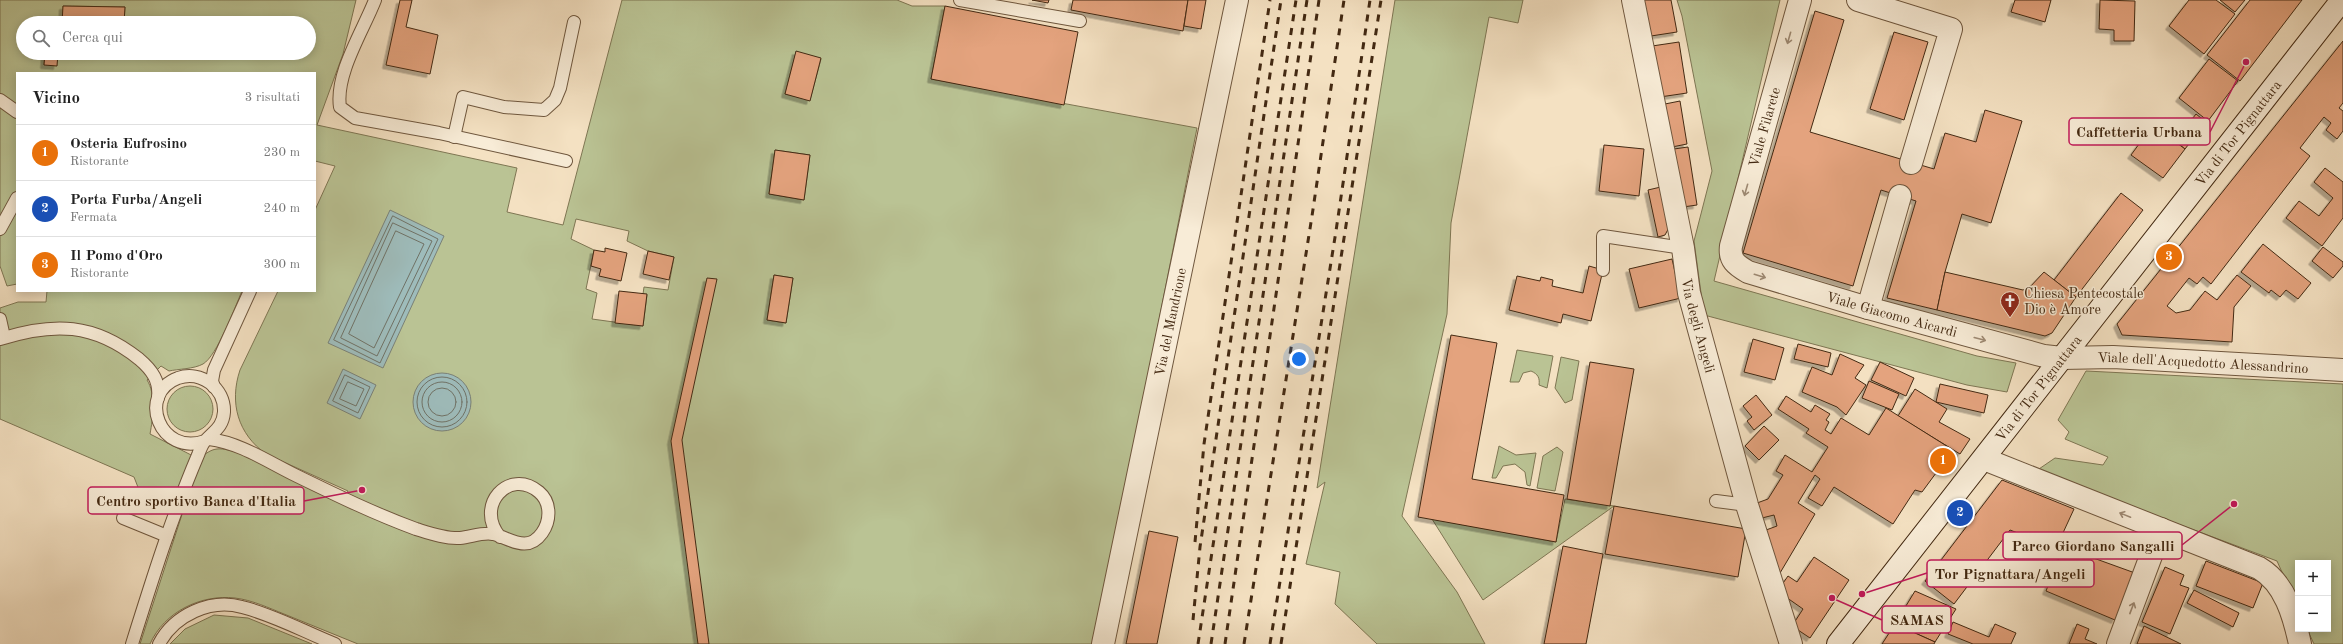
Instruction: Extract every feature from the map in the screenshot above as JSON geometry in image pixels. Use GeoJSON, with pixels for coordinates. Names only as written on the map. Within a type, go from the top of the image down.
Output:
{"type":"FeatureCollection","features":[{"type":"Feature","properties":{"kind":"street","name":"Via del Mandrione"},"geometry":{"type":"LineString","coordinates":[[1103,644],[1237,0]]}},
{"type":"Feature","properties":{"kind":"street","name":"Via degli Angeli"},"geometry":{"type":"LineString","coordinates":[[1633,0],[1683,248],[1689,293],[1747,505],[1791,644]]}},
{"type":"Feature","properties":{"kind":"street","name":"Viale Filarete"},"geometry":{"type":"LineString","coordinates":[[1730,254],[1800,0]]}},
{"type":"Feature","properties":{"kind":"street"},"geometry":{"type":"LineString","coordinates":[[1858,0],[1951,29],[1910,163]]}},
{"type":"Feature","properties":{"kind":"street","name":"Via di Tor Pignattara"},"geometry":{"type":"LineString","coordinates":[[1838,644],[2339,3]]}},
{"type":"Feature","properties":{"kind":"street"},"geometry":{"type":"LineString","coordinates":[[1868,308],[1900,196]]}},
{"type":"Feature","properties":{"kind":"street","name":"Viale Giacomo Aicardi"},"geometry":{"type":"LineString","coordinates":[[1730,254],[1734,262],[1748,272],[1868,308],[2031,353],[2062,358]]}},
{"type":"Feature","properties":{"kind":"street","name":"Viale dell'Acquedotto Alessandrino"},"geometry":{"type":"LineString","coordinates":[[2062,358],[2113,357],[2343,370]]}},
{"type":"Feature","properties":{"kind":"street"},"geometry":{"type":"LineString","coordinates":[[1984,459],[2266,572],[2274,580],[2284,596],[2295,622],[2300,644]]}},
{"type":"Feature","properties":{"kind":"street"},"geometry":{"type":"LineString","coordinates":[[2118,644],[2161,530]]}},
{"type":"Feature","properties":{"kind":"lane"},"geometry":{"type":"LineString","coordinates":[[374,0],[343,76],[338,94],[340,107],[355,118],[566,161]]}},
{"type":"Feature","properties":{"kind":"lane"},"geometry":{"type":"LineString","coordinates":[[960,0],[1080,21]]}},
{"type":"Feature","properties":{"kind":"lane"},"geometry":{"type":"LineString","coordinates":[[454,137],[462,97],[528,110],[544,110],[555,100],[560,88],[574,22]]}},
{"type":"Feature","properties":{"kind":"lane"},"geometry":{"type":"LineString","coordinates":[[0,100],[16,111]]}},
{"type":"Feature","properties":{"kind":"lane"},"geometry":{"type":"LineString","coordinates":[[0,229],[16,200]]}},
{"type":"Feature","properties":{"kind":"lane"},"geometry":{"type":"LineString","coordinates":[[1603,270],[1603,236],[1683,248]]}},
{"type":"Feature","properties":{"kind":"lane"},"geometry":{"type":"LineString","coordinates":[[250,292],[217,362],[212,380],[223,403],[221,423],[225,436],[238,446],[297,476],[402,523],[447,537],[473,536],[488,534],[517,544],[536,538],[546,526],[549,516],[547,504],[540,493],[534,489],[527,486],[513,485],[497,495],[493,500],[487,526],[473,536]]}},
{"type":"Feature","properties":{"kind":"lane"},"geometry":{"type":"LineString","coordinates":[[0,320],[2,338],[26,331],[60,328],[88,330],[110,339],[129,351],[155,375],[164,379],[188,376],[200,378],[214,386]]}},
{"type":"Feature","properties":{"kind":"lane"},"geometry":{"type":"LineString","coordinates":[[200,378],[208,373],[217,362]]}},
{"type":"Feature","properties":{"kind":"lane"},"geometry":{"type":"LineString","coordinates":[[155,375],[158,384],[157,416],[162,428],[174,440],[188,444],[207,440],[238,446]]}},
{"type":"Feature","properties":{"kind":"lane"},"geometry":{"type":"LineString","coordinates":[[158,400],[164,388],[178,378]]}},
{"type":"Feature","properties":{"kind":"lane"},"geometry":{"type":"LineString","coordinates":[[132,644],[167,536],[196,460],[207,440],[221,423]]}},
{"type":"Feature","properties":{"kind":"lane"},"geometry":{"type":"LineString","coordinates":[[188,444],[196,452],[196,460]]}},
{"type":"Feature","properties":{"kind":"lane"},"geometry":{"type":"LineString","coordinates":[[1716,501],[1747,505]]}},
{"type":"Feature","properties":{"kind":"lane"},"geometry":{"type":"LineString","coordinates":[[489,515],[493,528],[500,537]]}},
{"type":"Feature","properties":{"kind":"lane"},"geometry":{"type":"LineString","coordinates":[[123,518],[167,536]]}},
{"type":"Feature","properties":{"kind":"lane"},"geometry":{"type":"LineString","coordinates":[[159,644],[170,628],[191,613],[210,606],[231,605],[252,610],[336,644]]}},
{"type":"Feature","properties":{"kind":"green space"},"geometry":{"type":"Polygon","coordinates":[[[0,0],[356,0],[343,54],[317,125],[517,168],[507,212],[563,225],[622,0],[897,0],[912,6],[945,6],[931,79],[1197,128],[1095,644],[358,644],[254,602],[235,598],[222,598],[197,602],[174,614],[156,633],[150,644],[140,644],[187,499],[174,494],[158,506],[141,495],[134,477],[0,419],[0,308],[18,302],[46,302],[47,292],[242,292],[220,342],[203,364],[186,369],[169,371],[161,366],[147,380],[153,399],[153,414],[150,434],[199,459],[208,452],[216,449],[225,449],[236,452],[343,501],[348,491],[266,454],[256,446],[249,437],[238,417],[235,394],[240,370],[278,292],[316,292],[316,208],[335,166],[316,161],[316,72],[16,72],[16,284],[7,286],[0,266],[0,0]],[[796,52],[785,94],[810,100],[821,59],[796,52]],[[775,150],[769,194],[804,200],[810,155],[775,150]],[[576,219],[571,239],[594,250],[586,289],[597,293],[592,319],[643,326],[647,295],[643,294],[644,287],[668,290],[674,257],[648,251],[627,241],[629,231],[576,219]],[[774,275],[767,320],[786,323],[793,278],[774,275]]]}},
{"type":"Feature","properties":{"kind":"green space"},"geometry":{"type":"Polygon","coordinates":[[[1395,0],[1523,0],[1518,23],[1489,17],[1451,223],[1447,314],[1402,516],[1457,592],[1485,644],[1377,644],[1335,604],[1340,572],[1306,564],[1325,482],[1317,488],[1395,0]]]}},
{"type":"Feature","properties":{"kind":"green space"},"geometry":{"type":"Polygon","coordinates":[[[1677,0],[1780,0],[1714,281],[1977,356],[2016,363],[2007,392],[1967,385],[1704,315],[1694,241],[1712,171],[1682,16],[1677,0]]]}},
{"type":"Feature","properties":{"kind":"green space"},"geometry":{"type":"Polygon","coordinates":[[[1517,350],[1553,356],[1547,388],[1539,385],[1538,376],[1531,371],[1523,373],[1519,382],[1510,382],[1517,350]]]}},
{"type":"Feature","properties":{"kind":"green space"},"geometry":{"type":"Polygon","coordinates":[[[1561,357],[1579,361],[1572,400],[1565,403],[1555,388],[1561,357]]]}},
{"type":"Feature","properties":{"kind":"green space"},"geometry":{"type":"Polygon","coordinates":[[[2086,371],[2343,384],[2343,644],[2314,644],[2308,632],[2331,632],[2331,560],[2295,560],[2295,601],[2277,561],[2036,471],[2055,458],[2103,465],[2108,457],[2065,439],[2069,432],[2058,420],[2086,371]]]}},
{"type":"Feature","properties":{"kind":"green space"},"geometry":{"type":"Polygon","coordinates":[[[190,386],[203,390],[209,396],[213,409],[209,422],[203,428],[190,432],[177,428],[171,422],[167,409],[171,396],[177,390],[190,386]]]}},
{"type":"Feature","properties":{"kind":"green space"},"geometry":{"type":"Polygon","coordinates":[[[1499,446],[1516,455],[1536,453],[1530,486],[1527,485],[1525,472],[1515,464],[1503,466],[1496,478],[1492,478],[1499,446]]]}},
{"type":"Feature","properties":{"kind":"green space"},"geometry":{"type":"Polygon","coordinates":[[[1557,447],[1563,452],[1555,491],[1537,488],[1543,456],[1557,447]]]}},
{"type":"Feature","properties":{"kind":"green space"},"geometry":{"type":"Polygon","coordinates":[[[1565,499],[1614,506],[1483,600],[1432,519],[1556,542],[1565,499]]]}},
{"type":"Feature","properties":{"kind":"green space"},"geometry":{"type":"Polygon","coordinates":[[[214,615],[248,618],[312,644],[170,644],[185,629],[214,615]]]}},
{"type":"Feature","properties":{"kind":"water"},"geometry":{"type":"Polygon","coordinates":[[[390,210],[444,236],[383,368],[328,343],[390,210]]]}},
{"type":"Feature","properties":{"kind":"water"},"geometry":{"type":"Polygon","coordinates":[[[343,369],[376,385],[360,419],[327,403],[343,369]]]}},
{"type":"Feature","properties":{"kind":"water"},"geometry":{"type":"Polygon","coordinates":[[[436,373],[448,373],[463,381],[471,396],[471,408],[463,423],[448,431],[436,431],[421,423],[413,408],[413,396],[421,381],[436,373]]]}},
{"type":"Feature","properties":{"kind":"building"},"geometry":{"type":"Polygon","coordinates":[[[400,0],[412,0],[406,27],[438,35],[430,74],[386,65],[400,0]]]}},
{"type":"Feature","properties":{"kind":"building"},"geometry":{"type":"Polygon","coordinates":[[[1032,0],[1049,0],[1048,3],[1032,0]]]}},
{"type":"Feature","properties":{"kind":"building"},"geometry":{"type":"Polygon","coordinates":[[[1073,0],[1188,0],[1183,31],[1071,10],[1073,0]]]}},
{"type":"Feature","properties":{"kind":"building"},"geometry":{"type":"Polygon","coordinates":[[[1188,0],[1206,0],[1201,29],[1184,26],[1188,0]]]}},
{"type":"Feature","properties":{"kind":"building"},"geometry":{"type":"Polygon","coordinates":[[[1644,0],[1671,0],[1677,32],[1651,36],[1644,0]]]}},
{"type":"Feature","properties":{"kind":"building"},"geometry":{"type":"Polygon","coordinates":[[[2015,0],[2051,0],[2045,22],[2011,12],[2015,0]]]}},
{"type":"Feature","properties":{"kind":"building"},"geometry":{"type":"Polygon","coordinates":[[[2100,0],[2135,1],[2134,41],[2114,41],[2114,30],[2099,29],[2100,0]]]}},
{"type":"Feature","properties":{"kind":"building"},"geometry":{"type":"Polygon","coordinates":[[[2189,0],[2216,0],[2235,14],[2204,54],[2169,26],[2189,0]]]}},
{"type":"Feature","properties":{"kind":"building"},"geometry":{"type":"Polygon","coordinates":[[[2220,0],[2245,0],[2235,12],[2220,0]]]}},
{"type":"Feature","properties":{"kind":"building"},"geometry":{"type":"Polygon","coordinates":[[[2250,0],[2302,0],[2240,81],[2207,55],[2250,0]]]}},
{"type":"Feature","properties":{"kind":"building"},"geometry":{"type":"Polygon","coordinates":[[[63,6],[125,7],[124,16],[62,16],[63,6]]]}},
{"type":"Feature","properties":{"kind":"building"},"geometry":{"type":"Polygon","coordinates":[[[945,6],[1078,32],[1064,105],[931,79],[945,6]]]}},
{"type":"Feature","properties":{"kind":"building"},"geometry":{"type":"Polygon","coordinates":[[[1815,11],[1844,20],[1810,132],[1934,169],[1945,133],[1976,142],[1985,110],[2022,121],[1991,223],[1962,214],[1945,272],[1937,310],[1887,298],[1916,201],[1881,190],[1853,286],[1743,253],[1815,11]]]}},
{"type":"Feature","properties":{"kind":"building"},"geometry":{"type":"Polygon","coordinates":[[[1894,32],[1928,42],[1904,120],[1870,109],[1894,32]]]}},
{"type":"Feature","properties":{"kind":"building"},"geometry":{"type":"Polygon","coordinates":[[[2343,41],[2343,103],[2339,108],[2343,111],[2343,131],[2337,139],[2326,130],[2331,123],[2324,117],[2300,148],[2310,156],[2211,284],[2203,277],[2197,284],[2189,278],[2167,306],[2176,313],[2190,310],[2205,291],[2217,300],[2237,275],[2251,286],[2234,307],[2232,342],[2122,335],[2117,324],[2343,41]]]}},
{"type":"Feature","properties":{"kind":"building"},"geometry":{"type":"Polygon","coordinates":[[[1679,42],[1687,93],[1660,97],[1652,46],[1679,42]]]}},
{"type":"Feature","properties":{"kind":"building"},"geometry":{"type":"Polygon","coordinates":[[[796,51],[821,58],[810,101],[785,94],[796,51]]]}},
{"type":"Feature","properties":{"kind":"building"},"geometry":{"type":"Polygon","coordinates":[[[2209,59],[2238,81],[2208,121],[2179,98],[2209,59]]]}},
{"type":"Feature","properties":{"kind":"building"},"geometry":{"type":"Polygon","coordinates":[[[44,60],[57,60],[57,66],[44,65],[44,60]]]}},
{"type":"Feature","properties":{"kind":"building"},"geometry":{"type":"Polygon","coordinates":[[[1680,101],[1687,144],[1672,147],[1665,104],[1680,101]]]}},
{"type":"Feature","properties":{"kind":"building"},"geometry":{"type":"Polygon","coordinates":[[[2196,114],[2206,122],[2185,149],[2175,141],[2196,114]]]}},
{"type":"Feature","properties":{"kind":"building"},"geometry":{"type":"Polygon","coordinates":[[[2153,125],[2185,149],[2163,178],[2131,155],[2153,125]]]}},
{"type":"Feature","properties":{"kind":"building"},"geometry":{"type":"Polygon","coordinates":[[[1604,145],[1644,149],[1639,196],[1599,191],[1604,145]]]}},
{"type":"Feature","properties":{"kind":"building"},"geometry":{"type":"Polygon","coordinates":[[[1688,147],[1697,205],[1683,207],[1674,149],[1688,147]]]}},
{"type":"Feature","properties":{"kind":"building"},"geometry":{"type":"Polygon","coordinates":[[[775,150],[810,155],[804,200],[769,194],[775,150]]]}},
{"type":"Feature","properties":{"kind":"building"},"geometry":{"type":"Polygon","coordinates":[[[2325,168],[2343,182],[2343,218],[2322,246],[2286,218],[2299,201],[2319,216],[2333,198],[2314,182],[2325,168]]]}},
{"type":"Feature","properties":{"kind":"building"},"geometry":{"type":"Polygon","coordinates":[[[1665,186],[1672,222],[1665,235],[1658,237],[1648,190],[1665,186]]]}},
{"type":"Feature","properties":{"kind":"building"},"geometry":{"type":"Polygon","coordinates":[[[2121,193],[2143,210],[2076,297],[2054,280],[2121,193]]]}},
{"type":"Feature","properties":{"kind":"building"},"geometry":{"type":"Polygon","coordinates":[[[2263,244],[2311,283],[2298,299],[2286,290],[2280,297],[2271,290],[2269,293],[2241,272],[2263,244]]]}},
{"type":"Feature","properties":{"kind":"building"},"geometry":{"type":"Polygon","coordinates":[[[2323,247],[2343,262],[2343,266],[2333,278],[2312,261],[2323,247]]]}},
{"type":"Feature","properties":{"kind":"building"},"geometry":{"type":"Polygon","coordinates":[[[605,248],[627,253],[621,281],[599,276],[601,269],[591,266],[594,250],[605,252],[605,248]]]}},
{"type":"Feature","properties":{"kind":"building"},"geometry":{"type":"Polygon","coordinates":[[[648,251],[674,257],[669,280],[643,274],[648,251]]]}},
{"type":"Feature","properties":{"kind":"building"},"geometry":{"type":"Polygon","coordinates":[[[1672,259],[1681,298],[1639,308],[1629,269],[1672,259]]]}},
{"type":"Feature","properties":{"kind":"building"},"geometry":{"type":"Polygon","coordinates":[[[1589,266],[1603,270],[1591,321],[1563,314],[1561,323],[1509,310],[1517,276],[1540,281],[1541,277],[1553,280],[1552,286],[1583,293],[1589,266]]]}},
{"type":"Feature","properties":{"kind":"building"},"geometry":{"type":"Polygon","coordinates":[[[1945,272],[2023,290],[2029,288],[2044,272],[2076,297],[2052,333],[2045,336],[1937,310],[1945,272]]]}},
{"type":"Feature","properties":{"kind":"building"},"geometry":{"type":"Polygon","coordinates":[[[774,275],[793,278],[786,323],[767,320],[774,275]]]}},
{"type":"Feature","properties":{"kind":"building"},"geometry":{"type":"Polygon","coordinates":[[[707,278],[717,279],[682,440],[709,644],[698,644],[671,441],[707,278]]]}},
{"type":"Feature","properties":{"kind":"building"},"geometry":{"type":"Polygon","coordinates":[[[619,291],[647,294],[643,326],[615,323],[619,291]]]}},
{"type":"Feature","properties":{"kind":"building"},"geometry":{"type":"Polygon","coordinates":[[[1451,335],[1497,343],[1472,479],[1564,495],[1556,542],[1418,517],[1451,335]]]}},
{"type":"Feature","properties":{"kind":"building"},"geometry":{"type":"Polygon","coordinates":[[[1753,339],[1784,348],[1775,380],[1744,372],[1753,339]]]}},
{"type":"Feature","properties":{"kind":"building"},"geometry":{"type":"Polygon","coordinates":[[[1798,344],[1831,353],[1828,367],[1794,359],[1798,344]]]}},
{"type":"Feature","properties":{"kind":"building"},"geometry":{"type":"Polygon","coordinates":[[[1840,354],[1864,365],[1855,378],[1866,385],[1846,415],[1837,407],[1802,392],[1812,367],[1832,375],[1840,354]]]}},
{"type":"Feature","properties":{"kind":"building"},"geometry":{"type":"Polygon","coordinates":[[[1590,362],[1634,369],[1610,506],[1567,499],[1590,362]]]}},
{"type":"Feature","properties":{"kind":"building"},"geometry":{"type":"Polygon","coordinates":[[[1880,362],[1914,378],[1906,396],[1871,380],[1880,362]]]}},
{"type":"Feature","properties":{"kind":"building"},"geometry":{"type":"Polygon","coordinates":[[[1869,381],[1899,394],[1892,410],[1862,398],[1869,381]]]}},
{"type":"Feature","properties":{"kind":"building"},"geometry":{"type":"Polygon","coordinates":[[[1940,384],[1988,395],[1984,413],[1936,402],[1940,384]]]}},
{"type":"Feature","properties":{"kind":"building"},"geometry":{"type":"Polygon","coordinates":[[[1915,389],[1947,409],[1939,422],[1970,439],[1960,454],[1898,416],[1915,389]]]}},
{"type":"Feature","properties":{"kind":"building"},"geometry":{"type":"Polygon","coordinates":[[[1756,395],[1772,415],[1754,430],[1747,421],[1752,417],[1743,406],[1756,395]]]}},
{"type":"Feature","properties":{"kind":"building"},"geometry":{"type":"Polygon","coordinates":[[[1786,396],[1811,412],[1815,405],[1830,414],[1826,420],[1829,422],[1825,430],[1831,434],[1841,418],[1869,435],[1886,408],[1953,450],[1922,492],[1915,490],[1893,524],[1834,487],[1822,506],[1808,498],[1820,479],[1815,475],[1798,503],[1815,514],[1780,573],[1766,530],[1777,526],[1774,515],[1762,518],[1757,503],[1768,499],[1783,475],[1776,471],[1785,455],[1812,472],[1828,447],[1806,433],[1809,429],[1778,409],[1786,396]]]}},
{"type":"Feature","properties":{"kind":"building"},"geometry":{"type":"Polygon","coordinates":[[[1764,426],[1779,440],[1759,460],[1745,446],[1764,426]]]}},
{"type":"Feature","properties":{"kind":"building"},"geometry":{"type":"Polygon","coordinates":[[[2002,480],[2074,509],[2056,548],[2010,530],[1954,604],[1925,581],[2002,480]]]}},
{"type":"Feature","properties":{"kind":"building"},"geometry":{"type":"Polygon","coordinates":[[[1614,506],[1746,529],[1738,577],[1605,554],[1614,506]]]}},
{"type":"Feature","properties":{"kind":"building"},"geometry":{"type":"Polygon","coordinates":[[[1149,531],[1178,537],[1157,644],[1126,644],[1149,531]]]}},
{"type":"Feature","properties":{"kind":"building"},"geometry":{"type":"Polygon","coordinates":[[[1563,546],[1603,554],[1586,644],[1544,644],[1563,546]]]}},
{"type":"Feature","properties":{"kind":"building"},"geometry":{"type":"Polygon","coordinates":[[[2063,547],[2135,573],[2115,620],[2046,591],[2063,547]]]}},
{"type":"Feature","properties":{"kind":"building"},"geometry":{"type":"Polygon","coordinates":[[[1814,557],[1849,580],[1810,638],[1792,626],[1803,609],[1783,595],[1781,586],[1788,576],[1797,582],[1814,557]]]}},
{"type":"Feature","properties":{"kind":"building"},"geometry":{"type":"Polygon","coordinates":[[[2206,561],[2263,583],[2253,608],[2196,586],[2206,561]]]}},
{"type":"Feature","properties":{"kind":"building"},"geometry":{"type":"Polygon","coordinates":[[[2165,567],[2184,575],[2180,585],[2189,588],[2170,634],[2142,622],[2165,567]]]}},
{"type":"Feature","properties":{"kind":"building"},"geometry":{"type":"Polygon","coordinates":[[[2194,590],[2239,613],[2233,627],[2187,603],[2194,590]]]}},
{"type":"Feature","properties":{"kind":"building"},"geometry":{"type":"Polygon","coordinates":[[[1915,591],[1956,609],[1935,642],[1895,624],[1915,591]]]}},
{"type":"Feature","properties":{"kind":"building"},"geometry":{"type":"Polygon","coordinates":[[[1953,622],[1989,637],[1995,624],[2016,633],[2011,644],[1973,644],[1948,634],[1953,622]]]}},
{"type":"Feature","properties":{"kind":"building"},"geometry":{"type":"Polygon","coordinates":[[[1895,624],[1935,642],[1934,644],[1882,644],[1895,624]]]}},
{"type":"Feature","properties":{"kind":"building"},"geometry":{"type":"Polygon","coordinates":[[[2077,624],[2089,629],[2085,639],[2097,644],[2069,644],[2077,624]]]}},
{"type":"Feature","properties":{"kind":"building"},"geometry":{"type":"Polygon","coordinates":[[[2144,626],[2181,644],[2137,644],[2144,626]]]}},
{"type":"Feature","properties":{"kind":"railway"},"geometry":{"type":"LineString","coordinates":[[1195,542],[1204,444],[1270,0]]}},
{"type":"Feature","properties":{"kind":"railway"},"geometry":{"type":"LineString","coordinates":[[1193,620],[1200,547],[1281,0]]}},
{"type":"Feature","properties":{"kind":"railway"},"geometry":{"type":"LineString","coordinates":[[1198,644],[1296,0]]}},
{"type":"Feature","properties":{"kind":"railway"},"geometry":{"type":"LineString","coordinates":[[1211,644],[1307,0]]}},
{"type":"Feature","properties":{"kind":"railway"},"geometry":{"type":"LineString","coordinates":[[1225,644],[1319,0]]}},
{"type":"Feature","properties":{"kind":"railway"},"geometry":{"type":"LineString","coordinates":[[1244,644],[1312,216],[1344,0]]}},
{"type":"Feature","properties":{"kind":"railway"},"geometry":{"type":"LineString","coordinates":[[1270,644],[1336,231],[1370,0]]}},
{"type":"Feature","properties":{"kind":"railway"},"geometry":{"type":"LineString","coordinates":[[1281,644],[1381,0]]}},
{"type":"Feature","properties":{"kind":"place","name":"Caffetteria Urbana"},"geometry":{"type":"Point","coordinates":[2246,62]}},
{"type":"Feature","properties":{"kind":"place","name":"Il Pomo d'Oro"},"geometry":{"type":"Point","coordinates":[2169,257]}},
{"type":"Feature","properties":{"kind":"place","name":"Chiesa Pentecostale Dio è Amore"},"geometry":{"type":"Point","coordinates":[2010,318]}},
{"type":"Feature","properties":{"kind":"place","name":"Osteria Eufrosino"},"geometry":{"type":"Point","coordinates":[1943,461]}},
{"type":"Feature","properties":{"kind":"place","name":"Centro sportivo Banca d'Italia"},"geometry":{"type":"Point","coordinates":[362,490]}},
{"type":"Feature","properties":{"kind":"place","name":"Parco Giordano Sangalli"},"geometry":{"type":"Point","coordinates":[2234,504]}},
{"type":"Feature","properties":{"kind":"place","name":"Porta Furba/Angeli"},"geometry":{"type":"Point","coordinates":[1960,513]}},
{"type":"Feature","properties":{"kind":"place","name":"Tor Pignattara/Angeli"},"geometry":{"type":"Point","coordinates":[1862,594]}},
{"type":"Feature","properties":{"kind":"place","name":"SAMAS"},"geometry":{"type":"Point","coordinates":[1832,598]}}]}
